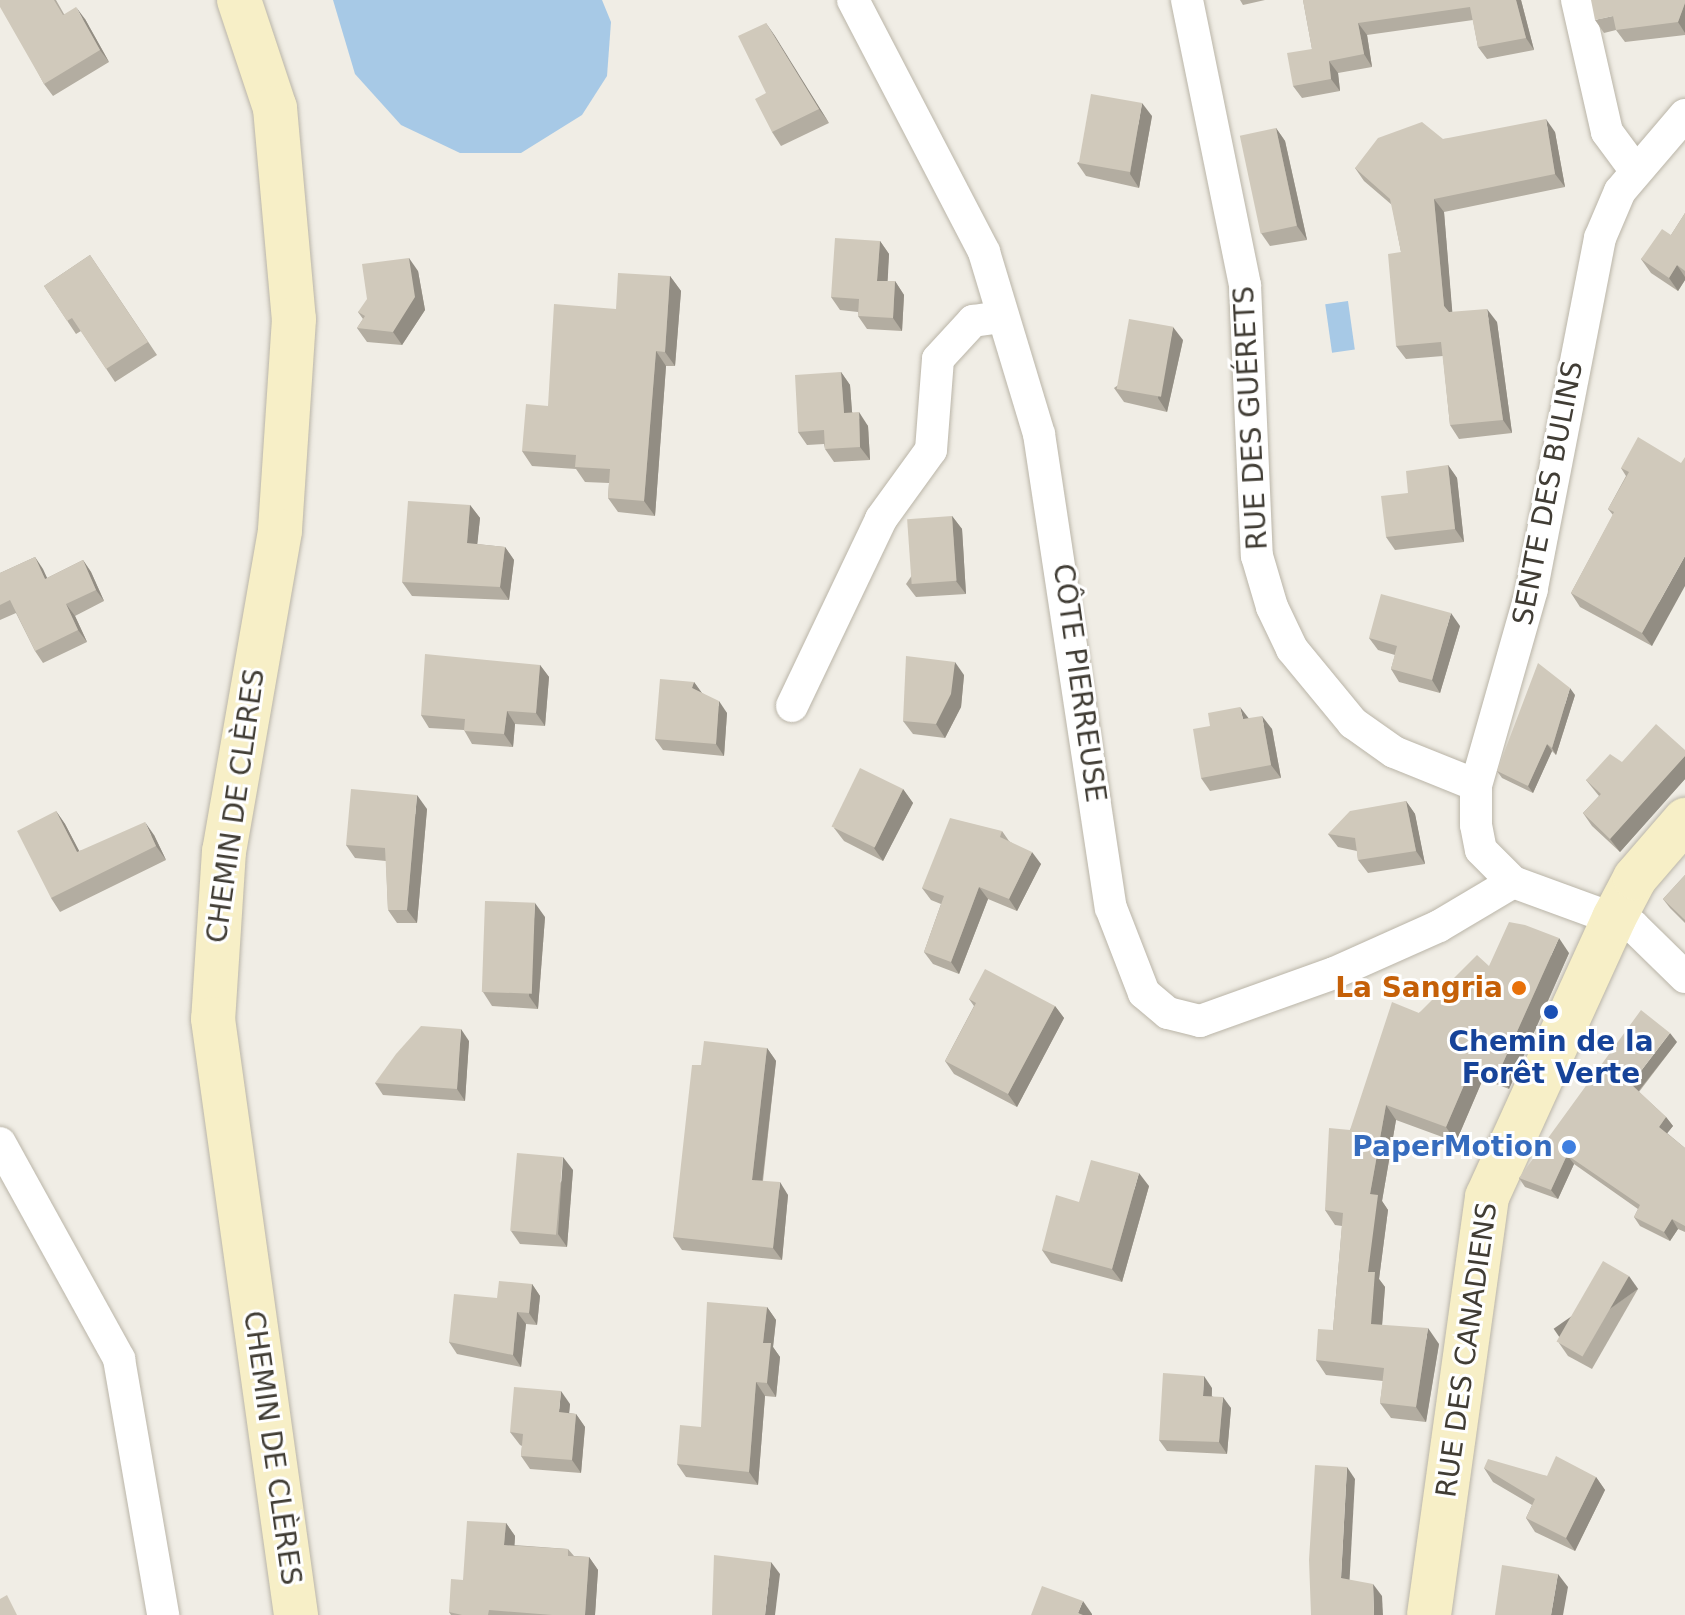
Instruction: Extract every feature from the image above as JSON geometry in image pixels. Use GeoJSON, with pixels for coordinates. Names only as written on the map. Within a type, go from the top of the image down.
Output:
{"type":"FeatureCollection","features":[{"type":"Feature","properties":{"kind":"street","name":"CHEMIN DE CLÈRES"},"geometry":{"type":"LineString","coordinates":[[239,0],[275,108],[294,319],[280,531],[224,851],[213,1019],[296,1615]]}},
{"type":"Feature","properties":{"kind":"street","name":"CÔTE PIERREUSE"},"geometry":{"type":"LineString","coordinates":[[853,0],[984,252],[1057,523],[1111,908],[1144,993],[1168,1013],[1200,1021],[1347,968],[1513,882]]}},
{"type":"Feature","properties":{"kind":"street","name":"RUE DES GUÉRETS"},"geometry":{"type":"LineString","coordinates":[[1187,0],[1245,285],[1257,556],[1272,607],[1292,649],[1353,723],[1394,752],[1476,785]]}},
{"type":"Feature","properties":{"kind":"street"},"geometry":{"type":"LineString","coordinates":[[1577,0],[1607,132],[1635,170]]}},
{"type":"Feature","properties":{"kind":"street","name":"SENTE DES BULINS"},"geometry":{"type":"LineString","coordinates":[[1614,918],[1513,882],[1481,850],[1476,785],[1532,589],[1600,238],[1635,170],[1685,115]]}},
{"type":"Feature","properties":{"kind":"street"},"geometry":{"type":"LineString","coordinates":[[792,706],[881,519],[931,450],[938,359],[973,321],[1002,317]]}},
{"type":"Feature","properties":{"kind":"street","name":"RUE DES CANADIENS"},"geometry":{"type":"LineString","coordinates":[[1429,1615],[1487,1197],[1635,878],[1685,820]]}},
{"type":"Feature","properties":{"kind":"street"},"geometry":{"type":"LineString","coordinates":[[1614,918],[1661,947],[1685,977]]}},
{"type":"Feature","properties":{"kind":"street"},"geometry":{"type":"LineString","coordinates":[[0,1143],[119,1359],[163,1615]]}},
{"type":"Feature","properties":{"kind":"water"},"geometry":{"type":"Polygon","coordinates":[[[333,0],[602,0],[611,22],[607,76],[582,115],[521,153],[460,153],[401,125],[355,74],[333,0]]]}},
{"type":"Feature","properties":{"kind":"water"},"geometry":{"type":"Polygon","coordinates":[[[1348,301],[1355,350],[1332,353],[1325,304],[1348,301]]]}},
{"type":"Feature","properties":{"kind":"building"},"geometry":{"type":"Polygon","coordinates":[[[0,0],[54,0],[63,15],[76,7],[100,50],[44,84],[0,7],[0,0]]]}},
{"type":"Feature","properties":{"kind":"building"},"geometry":{"type":"Polygon","coordinates":[[[1303,0],[1516,0],[1526,38],[1478,47],[1470,7],[1358,23],[1364,54],[1329,61],[1331,79],[1293,86],[1287,53],[1312,49],[1303,0]]]}},
{"type":"Feature","properties":{"kind":"building"},"geometry":{"type":"Polygon","coordinates":[[[1591,0],[1685,0],[1685,3],[1678,22],[1616,30],[1613,16],[1595,20],[1591,0]]]}},
{"type":"Feature","properties":{"kind":"building"},"geometry":{"type":"Polygon","coordinates":[[[766,23],[819,109],[772,132],[755,99],[766,93],[738,36],[766,23]]]}},
{"type":"Feature","properties":{"kind":"building"},"geometry":{"type":"Polygon","coordinates":[[[1091,94],[1142,103],[1130,172],[1079,163],[1091,94]]]}},
{"type":"Feature","properties":{"kind":"building"},"geometry":{"type":"Polygon","coordinates":[[[1546,119],[1555,174],[1434,199],[1444,306],[1449,312],[1487,309],[1503,420],[1450,425],[1441,342],[1396,346],[1388,254],[1401,252],[1390,199],[1355,168],[1378,138],[1422,122],[1443,139],[1546,119]]]}},
{"type":"Feature","properties":{"kind":"building"},"geometry":{"type":"Polygon","coordinates":[[[1276,128],[1297,226],[1261,234],[1240,136],[1276,128]]]}},
{"type":"Feature","properties":{"kind":"building"},"geometry":{"type":"Polygon","coordinates":[[[1685,213],[1685,271],[1677,265],[1669,278],[1641,259],[1662,229],[1671,235],[1685,213]]]}},
{"type":"Feature","properties":{"kind":"building"},"geometry":{"type":"Polygon","coordinates":[[[835,238],[880,241],[877,281],[895,281],[893,318],[858,316],[859,299],[831,297],[835,238]]]}},
{"type":"Feature","properties":{"kind":"building"},"geometry":{"type":"Polygon","coordinates":[[[90,255],[148,342],[106,369],[72,318],[67,321],[44,286],[90,255]]]}},
{"type":"Feature","properties":{"kind":"building"},"geometry":{"type":"Polygon","coordinates":[[[409,258],[415,297],[393,332],[357,328],[365,316],[358,312],[367,299],[362,264],[409,258]]]}},
{"type":"Feature","properties":{"kind":"building"},"geometry":{"type":"Polygon","coordinates":[[[618,273],[670,276],[665,352],[656,351],[644,501],[608,498],[610,469],[575,467],[576,455],[522,451],[526,404],[548,406],[554,304],[616,309],[618,273]]]}},
{"type":"Feature","properties":{"kind":"building"},"geometry":{"type":"Polygon","coordinates":[[[1129,319],[1173,327],[1161,397],[1117,389],[1129,319]]]}},
{"type":"Feature","properties":{"kind":"building"},"geometry":{"type":"Polygon","coordinates":[[[841,372],[844,413],[859,412],[860,447],[825,449],[824,430],[798,432],[795,375],[841,372]]]}},
{"type":"Feature","properties":{"kind":"building"},"geometry":{"type":"Polygon","coordinates":[[[1638,437],[1681,463],[1685,457],[1685,556],[1642,633],[1571,593],[1614,512],[1608,509],[1629,472],[1621,468],[1638,437]]]}},
{"type":"Feature","properties":{"kind":"building"},"geometry":{"type":"Polygon","coordinates":[[[1448,465],[1455,529],[1386,537],[1381,496],[1408,493],[1406,471],[1448,465]]]}},
{"type":"Feature","properties":{"kind":"building"},"geometry":{"type":"Polygon","coordinates":[[[408,501],[470,505],[467,543],[505,547],[500,587],[402,582],[408,501]]]}},
{"type":"Feature","properties":{"kind":"building"},"geometry":{"type":"Polygon","coordinates":[[[952,516],[957,581],[912,584],[907,519],[952,516]]]}},
{"type":"Feature","properties":{"kind":"building"},"geometry":{"type":"Polygon","coordinates":[[[35,557],[45,579],[83,560],[96,590],[66,604],[78,630],[35,651],[10,600],[0,605],[0,573],[35,557]]]}},
{"type":"Feature","properties":{"kind":"building"},"geometry":{"type":"Polygon","coordinates":[[[1381,594],[1451,613],[1432,680],[1391,669],[1397,646],[1369,638],[1381,594]]]}},
{"type":"Feature","properties":{"kind":"building"},"geometry":{"type":"Polygon","coordinates":[[[425,654],[540,665],[536,713],[507,711],[504,734],[464,731],[465,719],[421,715],[425,654]]]}},
{"type":"Feature","properties":{"kind":"building"},"geometry":{"type":"Polygon","coordinates":[[[906,656],[955,662],[951,694],[936,724],[903,721],[906,656]]]}},
{"type":"Feature","properties":{"kind":"building"},"geometry":{"type":"Polygon","coordinates":[[[1538,663],[1570,688],[1552,748],[1547,744],[1528,786],[1497,771],[1538,663]]]}},
{"type":"Feature","properties":{"kind":"building"},"geometry":{"type":"Polygon","coordinates":[[[660,679],[694,682],[692,688],[719,701],[716,744],[655,739],[660,679]]]}},
{"type":"Feature","properties":{"kind":"building"},"geometry":{"type":"Polygon","coordinates":[[[1240,707],[1243,719],[1262,716],[1271,765],[1201,778],[1193,729],[1210,726],[1208,713],[1240,707]]]}},
{"type":"Feature","properties":{"kind":"building"},"geometry":{"type":"Polygon","coordinates":[[[1656,724],[1685,750],[1685,756],[1610,839],[1583,813],[1601,794],[1586,780],[1610,754],[1622,762],[1656,724]]]}},
{"type":"Feature","properties":{"kind":"building"},"geometry":{"type":"Polygon","coordinates":[[[860,768],[903,789],[875,847],[832,826],[860,768]]]}},
{"type":"Feature","properties":{"kind":"building"},"geometry":{"type":"Polygon","coordinates":[[[351,789],[417,795],[407,910],[388,910],[385,848],[346,845],[351,789]]]}},
{"type":"Feature","properties":{"kind":"building"},"geometry":{"type":"Polygon","coordinates":[[[1406,801],[1416,851],[1358,860],[1355,838],[1328,834],[1350,811],[1406,801]]]}},
{"type":"Feature","properties":{"kind":"building"},"geometry":{"type":"Polygon","coordinates":[[[56,811],[77,852],[145,822],[156,846],[51,898],[17,831],[56,811]]]}},
{"type":"Feature","properties":{"kind":"building"},"geometry":{"type":"Polygon","coordinates":[[[950,818],[1002,831],[1000,837],[1032,852],[1009,899],[979,887],[951,962],[924,952],[944,896],[922,888],[950,818]]]}},
{"type":"Feature","properties":{"kind":"building"},"geometry":{"type":"Polygon","coordinates":[[[1685,875],[1685,920],[1663,899],[1685,875]]]}},
{"type":"Feature","properties":{"kind":"building"},"geometry":{"type":"Polygon","coordinates":[[[485,901],[535,903],[532,994],[482,992],[485,901]]]}},
{"type":"Feature","properties":{"kind":"building"},"geometry":{"type":"Polygon","coordinates":[[[1509,922],[1559,938],[1498,1074],[1473,1064],[1446,1127],[1386,1105],[1370,1194],[1378,1195],[1368,1272],[1375,1272],[1371,1324],[1428,1328],[1416,1407],[1380,1403],[1384,1368],[1316,1360],[1318,1329],[1333,1330],[1343,1213],[1325,1210],[1329,1128],[1350,1130],[1392,1002],[1419,1013],[1477,955],[1489,966],[1509,922]]]}},
{"type":"Feature","properties":{"kind":"building"},"geometry":{"type":"Polygon","coordinates":[[[985,969],[1055,1006],[1008,1094],[945,1061],[976,1003],[969,999],[985,969]]]}},
{"type":"Feature","properties":{"kind":"building"},"geometry":{"type":"Polygon","coordinates":[[[1641,1010],[1670,1033],[1631,1084],[1666,1117],[1659,1127],[1685,1148],[1685,1226],[1672,1219],[1664,1232],[1634,1217],[1640,1205],[1567,1155],[1551,1190],[1519,1178],[1641,1010]]]}},
{"type":"Feature","properties":{"kind":"building"},"geometry":{"type":"Polygon","coordinates":[[[421,1026],[461,1029],[457,1089],[375,1083],[396,1054],[421,1026]]]}},
{"type":"Feature","properties":{"kind":"building"},"geometry":{"type":"Polygon","coordinates":[[[704,1041],[767,1048],[752,1180],[780,1182],[773,1248],[673,1237],[692,1065],[701,1065],[704,1041]]]}},
{"type":"Feature","properties":{"kind":"building"},"geometry":{"type":"Polygon","coordinates":[[[517,1153],[563,1157],[556,1235],[510,1231],[517,1153]]]}},
{"type":"Feature","properties":{"kind":"building"},"geometry":{"type":"Polygon","coordinates":[[[1091,1160],[1139,1173],[1112,1269],[1042,1250],[1056,1195],[1079,1202],[1091,1160]]]}},
{"type":"Feature","properties":{"kind":"building"},"geometry":{"type":"Polygon","coordinates":[[[1603,1261],[1629,1276],[1582,1357],[1556,1342],[1603,1261]]]}},
{"type":"Feature","properties":{"kind":"building"},"geometry":{"type":"Polygon","coordinates":[[[499,1281],[532,1284],[529,1313],[517,1312],[513,1355],[449,1342],[454,1294],[497,1298],[499,1281]]]}},
{"type":"Feature","properties":{"kind":"building"},"geometry":{"type":"Polygon","coordinates":[[[707,1302],[767,1307],[763,1343],[771,1343],[767,1383],[756,1382],[749,1472],[677,1464],[680,1425],[701,1427],[707,1302]]]}},
{"type":"Feature","properties":{"kind":"building"},"geometry":{"type":"Polygon","coordinates":[[[1163,1373],[1204,1376],[1203,1396],[1223,1397],[1219,1442],[1159,1440],[1163,1373]]]}},
{"type":"Feature","properties":{"kind":"building"},"geometry":{"type":"Polygon","coordinates":[[[514,1387],[561,1391],[559,1412],[576,1414],[572,1460],[521,1456],[523,1434],[510,1432],[514,1387]]]}},
{"type":"Feature","properties":{"kind":"building"},"geometry":{"type":"Polygon","coordinates":[[[1556,1456],[1596,1477],[1566,1538],[1526,1518],[1535,1499],[1484,1468],[1488,1459],[1547,1476],[1556,1456]]]}},
{"type":"Feature","properties":{"kind":"building"},"geometry":{"type":"Polygon","coordinates":[[[1315,1465],[1347,1467],[1341,1578],[1373,1584],[1374,1615],[1311,1615],[1309,1560],[1315,1465]]]}},
{"type":"Feature","properties":{"kind":"building"},"geometry":{"type":"Polygon","coordinates":[[[467,1521],[506,1523],[504,1545],[568,1549],[568,1556],[589,1557],[585,1615],[489,1610],[488,1615],[449,1612],[451,1579],[463,1580],[467,1521]]]}},
{"type":"Feature","properties":{"kind":"building"},"geometry":{"type":"Polygon","coordinates":[[[714,1555],[771,1562],[765,1615],[712,1615],[714,1555]]]}},
{"type":"Feature","properties":{"kind":"building"},"geometry":{"type":"Polygon","coordinates":[[[1502,1565],[1558,1574],[1551,1615],[1495,1615],[1502,1565]]]}},
{"type":"Feature","properties":{"kind":"building"},"geometry":{"type":"Polygon","coordinates":[[[1042,1586],[1083,1601],[1078,1613],[1083,1615],[1031,1615],[1042,1586]]]}},
{"type":"Feature","properties":{"kind":"building"},"geometry":{"type":"Polygon","coordinates":[[[7,1595],[17,1615],[0,1615],[0,1599],[7,1595]]]}},
{"type":"Feature","properties":{"kind":"place","name":"La Sangria"},"geometry":{"type":"Point","coordinates":[1519,988]}},
{"type":"Feature","properties":{"kind":"place","name":"Chemin de la Forêt Verte"},"geometry":{"type":"Point","coordinates":[1551,1012]}},
{"type":"Feature","properties":{"kind":"place","name":"PaperMotion"},"geometry":{"type":"Point","coordinates":[1569,1147]}}]}
